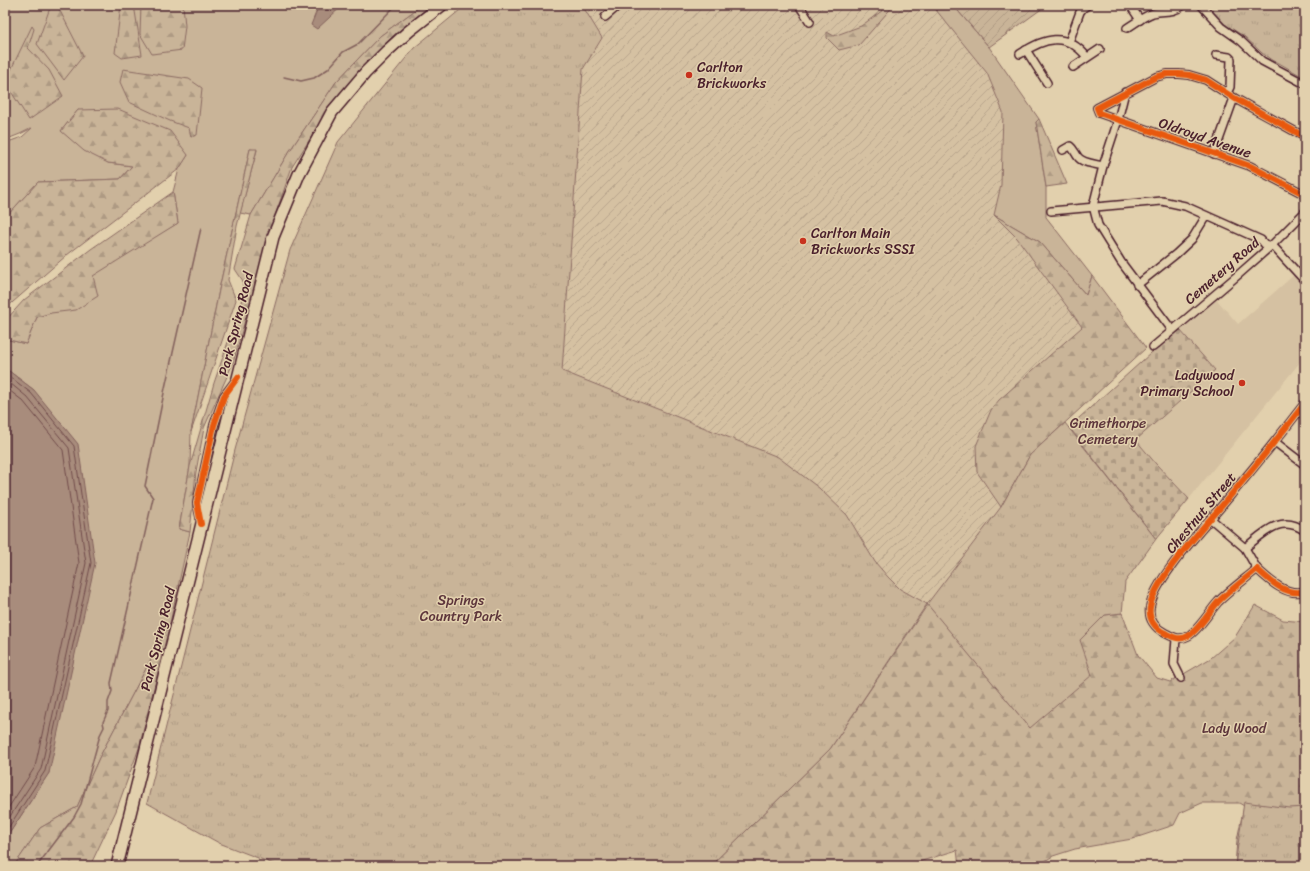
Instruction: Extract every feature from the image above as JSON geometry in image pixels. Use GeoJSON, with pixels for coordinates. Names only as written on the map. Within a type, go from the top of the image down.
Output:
{"type":"FeatureCollection","features":[{"type":"Feature","properties":{"kind":"main road","name":"Park Spring Road"},"geometry":{"type":"LineString","coordinates":[[117,866],[273,237],[299,174],[332,112],[366,72],[387,51],[409,31],[442,5]]}},
{"type":"Feature","properties":{"kind":"street"},"geometry":{"type":"LineString","coordinates":[[605,17],[619,5]]}},
{"type":"Feature","properties":{"kind":"street"},"geometry":{"type":"LineString","coordinates":[[799,5],[810,22]]}},
{"type":"Feature","properties":{"kind":"street"},"geometry":{"type":"LineString","coordinates":[[1069,42],[1080,12],[1088,5]]}},
{"type":"Feature","properties":{"kind":"street"},"geometry":{"type":"LineString","coordinates":[[1130,5],[1140,20]]}},
{"type":"Feature","properties":{"kind":"street"},"geometry":{"type":"LineString","coordinates":[[1127,28],[1154,13],[1173,11],[1184,5]]}},
{"type":"Feature","properties":{"kind":"street"},"geometry":{"type":"LineString","coordinates":[[1201,5],[1221,27],[1241,41],[1262,60],[1305,84]]}},
{"type":"Feature","properties":{"kind":"street"},"geometry":{"type":"LineString","coordinates":[[1047,83],[1023,52],[1045,41],[1069,42],[1083,52],[1087,57]]}},
{"type":"Feature","properties":{"kind":"street"},"geometry":{"type":"LineString","coordinates":[[1072,67],[1100,49]]}},
{"type":"Feature","properties":{"kind":"street"},"geometry":{"type":"LineString","coordinates":[[1216,56],[1229,57],[1231,59],[1230,87],[1227,93]]}},
{"type":"Feature","properties":{"kind":"street"},"geometry":{"type":"LineString","coordinates":[[1172,330],[1121,262],[1098,225],[1093,206],[1125,92],[1156,77],[1167,74],[1198,77],[1305,137]]}},
{"type":"Feature","properties":{"kind":"street","name":"Oldroyd Avenue"},"geometry":{"type":"LineString","coordinates":[[1125,92],[1097,108],[1097,111],[1118,120],[1250,166],[1305,196]]}},
{"type":"Feature","properties":{"kind":"street"},"geometry":{"type":"LineString","coordinates":[[1214,154],[1234,98]]}},
{"type":"Feature","properties":{"kind":"street"},"geometry":{"type":"LineString","coordinates":[[1063,150],[1070,146],[1081,160],[1103,166]]}},
{"type":"Feature","properties":{"kind":"street"},"geometry":{"type":"LineString","coordinates":[[1050,211],[1162,201],[1185,206],[1260,240],[1270,247],[1305,281]]}},
{"type":"Feature","properties":{"kind":"street","name":"Cemetery Road"},"geometry":{"type":"LineString","coordinates":[[1153,347],[1238,276],[1305,212]]}},
{"type":"Feature","properties":{"kind":"street"},"geometry":{"type":"LineString","coordinates":[[1137,285],[1176,254],[1192,239],[1206,216]]}},
{"type":"Feature","properties":{"kind":"street","name":"Chestnut Street"},"geometry":{"type":"LineString","coordinates":[[1176,639],[1157,629],[1151,621],[1150,606],[1155,592],[1185,550],[1275,442],[1305,403]]}},
{"type":"Feature","properties":{"kind":"street"},"geometry":{"type":"LineString","coordinates":[[1275,442],[1305,465]]}},
{"type":"Feature","properties":{"kind":"street"},"geometry":{"type":"LineString","coordinates":[[1211,519],[1245,548],[1257,569],[1266,577],[1282,588],[1291,592],[1305,591]]}},
{"type":"Feature","properties":{"kind":"street"},"geometry":{"type":"LineString","coordinates":[[1245,548],[1270,528],[1278,525],[1287,523],[1295,525],[1305,531]]}},
{"type":"Feature","properties":{"kind":"street"},"geometry":{"type":"LineString","coordinates":[[1181,678],[1174,664],[1176,639],[1192,634],[1218,603],[1257,569]]}},
{"type":"Feature","properties":{"kind":"shaded area"},"geometry":{"type":"Polygon","coordinates":[[[582,5],[933,5],[987,73],[1003,112],[1001,185],[994,215],[1017,238],[1082,327],[999,400],[991,410],[977,472],[1001,507],[928,604],[900,589],[875,562],[847,515],[562,371],[583,69],[602,38],[582,5]]]}},
{"type":"Feature","properties":{"kind":"shaded area","name":"Ladywood Primary School"},"geometry":{"type":"Polygon","coordinates":[[[1294,275],[1305,288],[1305,356],[1189,499],[1136,440],[1215,370],[1180,330],[1217,300],[1238,324],[1294,275]]]}},
{"type":"Feature","properties":{"kind":"green space"},"geometry":{"type":"Polygon","coordinates":[[[5,5],[422,5],[380,36],[336,82],[287,155],[251,215],[240,213],[257,150],[250,149],[220,285],[191,432],[190,466],[179,529],[190,532],[170,623],[99,758],[77,807],[40,828],[14,866],[5,866],[5,840],[49,773],[34,390],[5,368],[5,339],[26,344],[37,317],[51,313],[92,273],[178,223],[173,192],[179,169],[188,155],[78,110],[61,131],[108,163],[132,166],[120,179],[38,182],[5,218],[5,143],[22,137],[32,128],[5,140],[5,5]]]}},
{"type":"Feature","properties":{"kind":"green space"},"geometry":{"type":"Polygon","coordinates":[[[51,5],[57,5],[83,56],[64,80],[37,44],[51,5]]]}},
{"type":"Feature","properties":{"kind":"green space"},"geometry":{"type":"Polygon","coordinates":[[[121,5],[134,5],[142,55],[122,58],[115,53],[121,5]]]}},
{"type":"Feature","properties":{"kind":"green space"},"geometry":{"type":"Polygon","coordinates":[[[141,5],[183,5],[185,26],[182,50],[152,54],[140,34],[141,5]]]}},
{"type":"Feature","properties":{"kind":"green space"},"geometry":{"type":"Polygon","coordinates":[[[422,5],[431,5],[394,35],[362,67],[328,111],[292,167],[272,224],[233,363],[204,428],[196,472],[190,532],[179,529],[190,466],[214,383],[241,304],[243,281],[235,269],[251,215],[287,155],[336,82],[380,36],[422,5]]]}},
{"type":"Feature","properties":{"kind":"green space","name":"Springs Country Park"},"geometry":{"type":"Polygon","coordinates":[[[466,5],[582,5],[602,38],[583,69],[562,371],[778,457],[819,488],[847,515],[875,562],[900,589],[927,604],[830,749],[710,866],[279,866],[219,843],[147,803],[235,450],[290,250],[338,142],[414,48],[466,5]]]}},
{"type":"Feature","properties":{"kind":"green space"},"geometry":{"type":"Polygon","coordinates":[[[890,5],[894,5],[859,45],[839,50],[827,38],[827,32],[834,36],[861,26],[890,5]]]}},
{"type":"Feature","properties":{"kind":"green space"},"geometry":{"type":"Polygon","coordinates":[[[932,5],[953,5],[989,47],[1039,119],[1036,122],[1046,187],[1046,217],[1092,276],[1086,295],[1040,242],[994,215],[1001,185],[1003,112],[987,73],[932,5]]]}},
{"type":"Feature","properties":{"kind":"green space"},"geometry":{"type":"Polygon","coordinates":[[[953,5],[1047,5],[989,47],[953,5]]]}},
{"type":"Feature","properties":{"kind":"green space"},"geometry":{"type":"Polygon","coordinates":[[[1207,5],[1305,5],[1305,78],[1273,61],[1262,53],[1245,37],[1226,25],[1207,5]]]}},
{"type":"Feature","properties":{"kind":"green space"},"geometry":{"type":"Polygon","coordinates":[[[32,26],[34,29],[28,48],[49,70],[63,96],[29,120],[5,82],[32,26]]]}},
{"type":"Feature","properties":{"kind":"green space"},"geometry":{"type":"Polygon","coordinates":[[[123,69],[189,79],[202,88],[197,135],[191,137],[189,128],[129,102],[120,82],[123,69]]]}},
{"type":"Feature","properties":{"kind":"green space"},"geometry":{"type":"Polygon","coordinates":[[[118,109],[170,131],[188,155],[179,169],[67,255],[5,309],[5,218],[38,182],[120,179],[132,166],[108,163],[84,151],[61,131],[78,110],[118,109]]]}},
{"type":"Feature","properties":{"kind":"green space"},"geometry":{"type":"Polygon","coordinates":[[[1039,119],[1067,184],[1046,187],[1036,122],[1039,119]]]}},
{"type":"Feature","properties":{"kind":"green space"},"geometry":{"type":"Polygon","coordinates":[[[250,149],[257,149],[237,226],[228,280],[236,300],[191,432],[220,285],[250,149]]]}},
{"type":"Feature","properties":{"kind":"green space"},"geometry":{"type":"Polygon","coordinates":[[[173,192],[178,223],[93,276],[98,296],[76,310],[51,313],[37,317],[26,344],[5,339],[5,321],[24,300],[91,249],[173,192]]]}},
{"type":"Feature","properties":{"kind":"green space"},"geometry":{"type":"Polygon","coordinates":[[[994,215],[1040,242],[1086,295],[1092,276],[1146,348],[1030,455],[1001,507],[977,472],[976,446],[991,410],[999,400],[1082,327],[1017,238],[994,215]]]}},
{"type":"Feature","properties":{"kind":"green space","name":"Grimethorpe Cemetery"},"geometry":{"type":"Polygon","coordinates":[[[1180,330],[1215,370],[1136,440],[1189,499],[1156,539],[1069,427],[1151,353],[1180,330]]]}},
{"type":"Feature","properties":{"kind":"green space"},"geometry":{"type":"Polygon","coordinates":[[[1065,423],[1156,539],[1125,582],[1122,613],[1105,615],[1080,640],[1092,675],[1030,728],[927,604],[1001,507],[1030,455],[1065,423]]]}},
{"type":"Feature","properties":{"kind":"green space","name":"Lady Wood"},"geometry":{"type":"Polygon","coordinates":[[[928,604],[1030,728],[1080,640],[1105,615],[1122,613],[1138,655],[1157,678],[1170,682],[1211,658],[1235,637],[1255,605],[1283,620],[1305,622],[1305,866],[1235,866],[1237,840],[1244,806],[1239,803],[1202,803],[1180,813],[1174,825],[1132,839],[1075,849],[1053,856],[1037,866],[959,866],[957,850],[906,866],[710,866],[830,749],[928,604]]]}},
{"type":"Feature","properties":{"kind":"green space"},"geometry":{"type":"Polygon","coordinates":[[[170,623],[139,748],[116,811],[90,866],[14,866],[40,828],[77,807],[99,758],[170,623]]]}},
{"type":"Feature","properties":{"kind":"green space"},"geometry":{"type":"Polygon","coordinates":[[[1244,802],[1289,808],[1305,807],[1305,866],[1235,866],[1244,802]]]}},
{"type":"Feature","properties":{"kind":"water"},"geometry":{"type":"Polygon","coordinates":[[[319,5],[343,5],[317,29],[311,25],[319,5]]]}},
{"type":"Feature","properties":{"kind":"water"},"geometry":{"type":"Polygon","coordinates":[[[5,368],[34,390],[78,444],[95,563],[49,773],[5,840],[5,368]]]}},
{"type":"Feature","properties":{"kind":"waterway"},"geometry":{"type":"LineString","coordinates":[[284,77],[301,81],[314,78],[328,69],[343,52],[358,44],[396,5]]}},
{"type":"Feature","properties":{"kind":"waterway"},"geometry":{"type":"LineString","coordinates":[[37,866],[74,817],[81,804],[100,735],[104,727],[103,722],[108,711],[108,702],[112,691],[111,683],[153,498],[145,486],[165,388],[201,228]]}},
{"type":"Feature","properties":{"kind":"cycle path"},"geometry":{"type":"LineString","coordinates":[[1305,137],[1234,98],[1206,80],[1189,75],[1167,74],[1156,77],[1097,108],[1099,113],[1250,166],[1305,196]]}},
{"type":"Feature","properties":{"kind":"cycle path"},"geometry":{"type":"LineString","coordinates":[[201,524],[197,503],[214,425],[224,396],[238,377]]}},
{"type":"Feature","properties":{"kind":"cycle path"},"geometry":{"type":"LineString","coordinates":[[1305,403],[1256,465],[1170,568],[1154,595],[1150,607],[1150,615],[1155,626],[1161,631],[1176,638],[1188,636],[1196,630],[1218,602],[1257,569],[1273,583],[1285,590],[1292,592],[1305,591]]}},
{"type":"Feature","properties":{"kind":"place","name":"Carlton Brickworks"},"geometry":{"type":"Point","coordinates":[689,75]}},
{"type":"Feature","properties":{"kind":"place","name":"Carlton Main Brickworks SSSI"},"geometry":{"type":"Point","coordinates":[803,241]}},
{"type":"Feature","properties":{"kind":"place","name":"Ladywood Primary School"},"geometry":{"type":"Point","coordinates":[1242,383]}}]}
